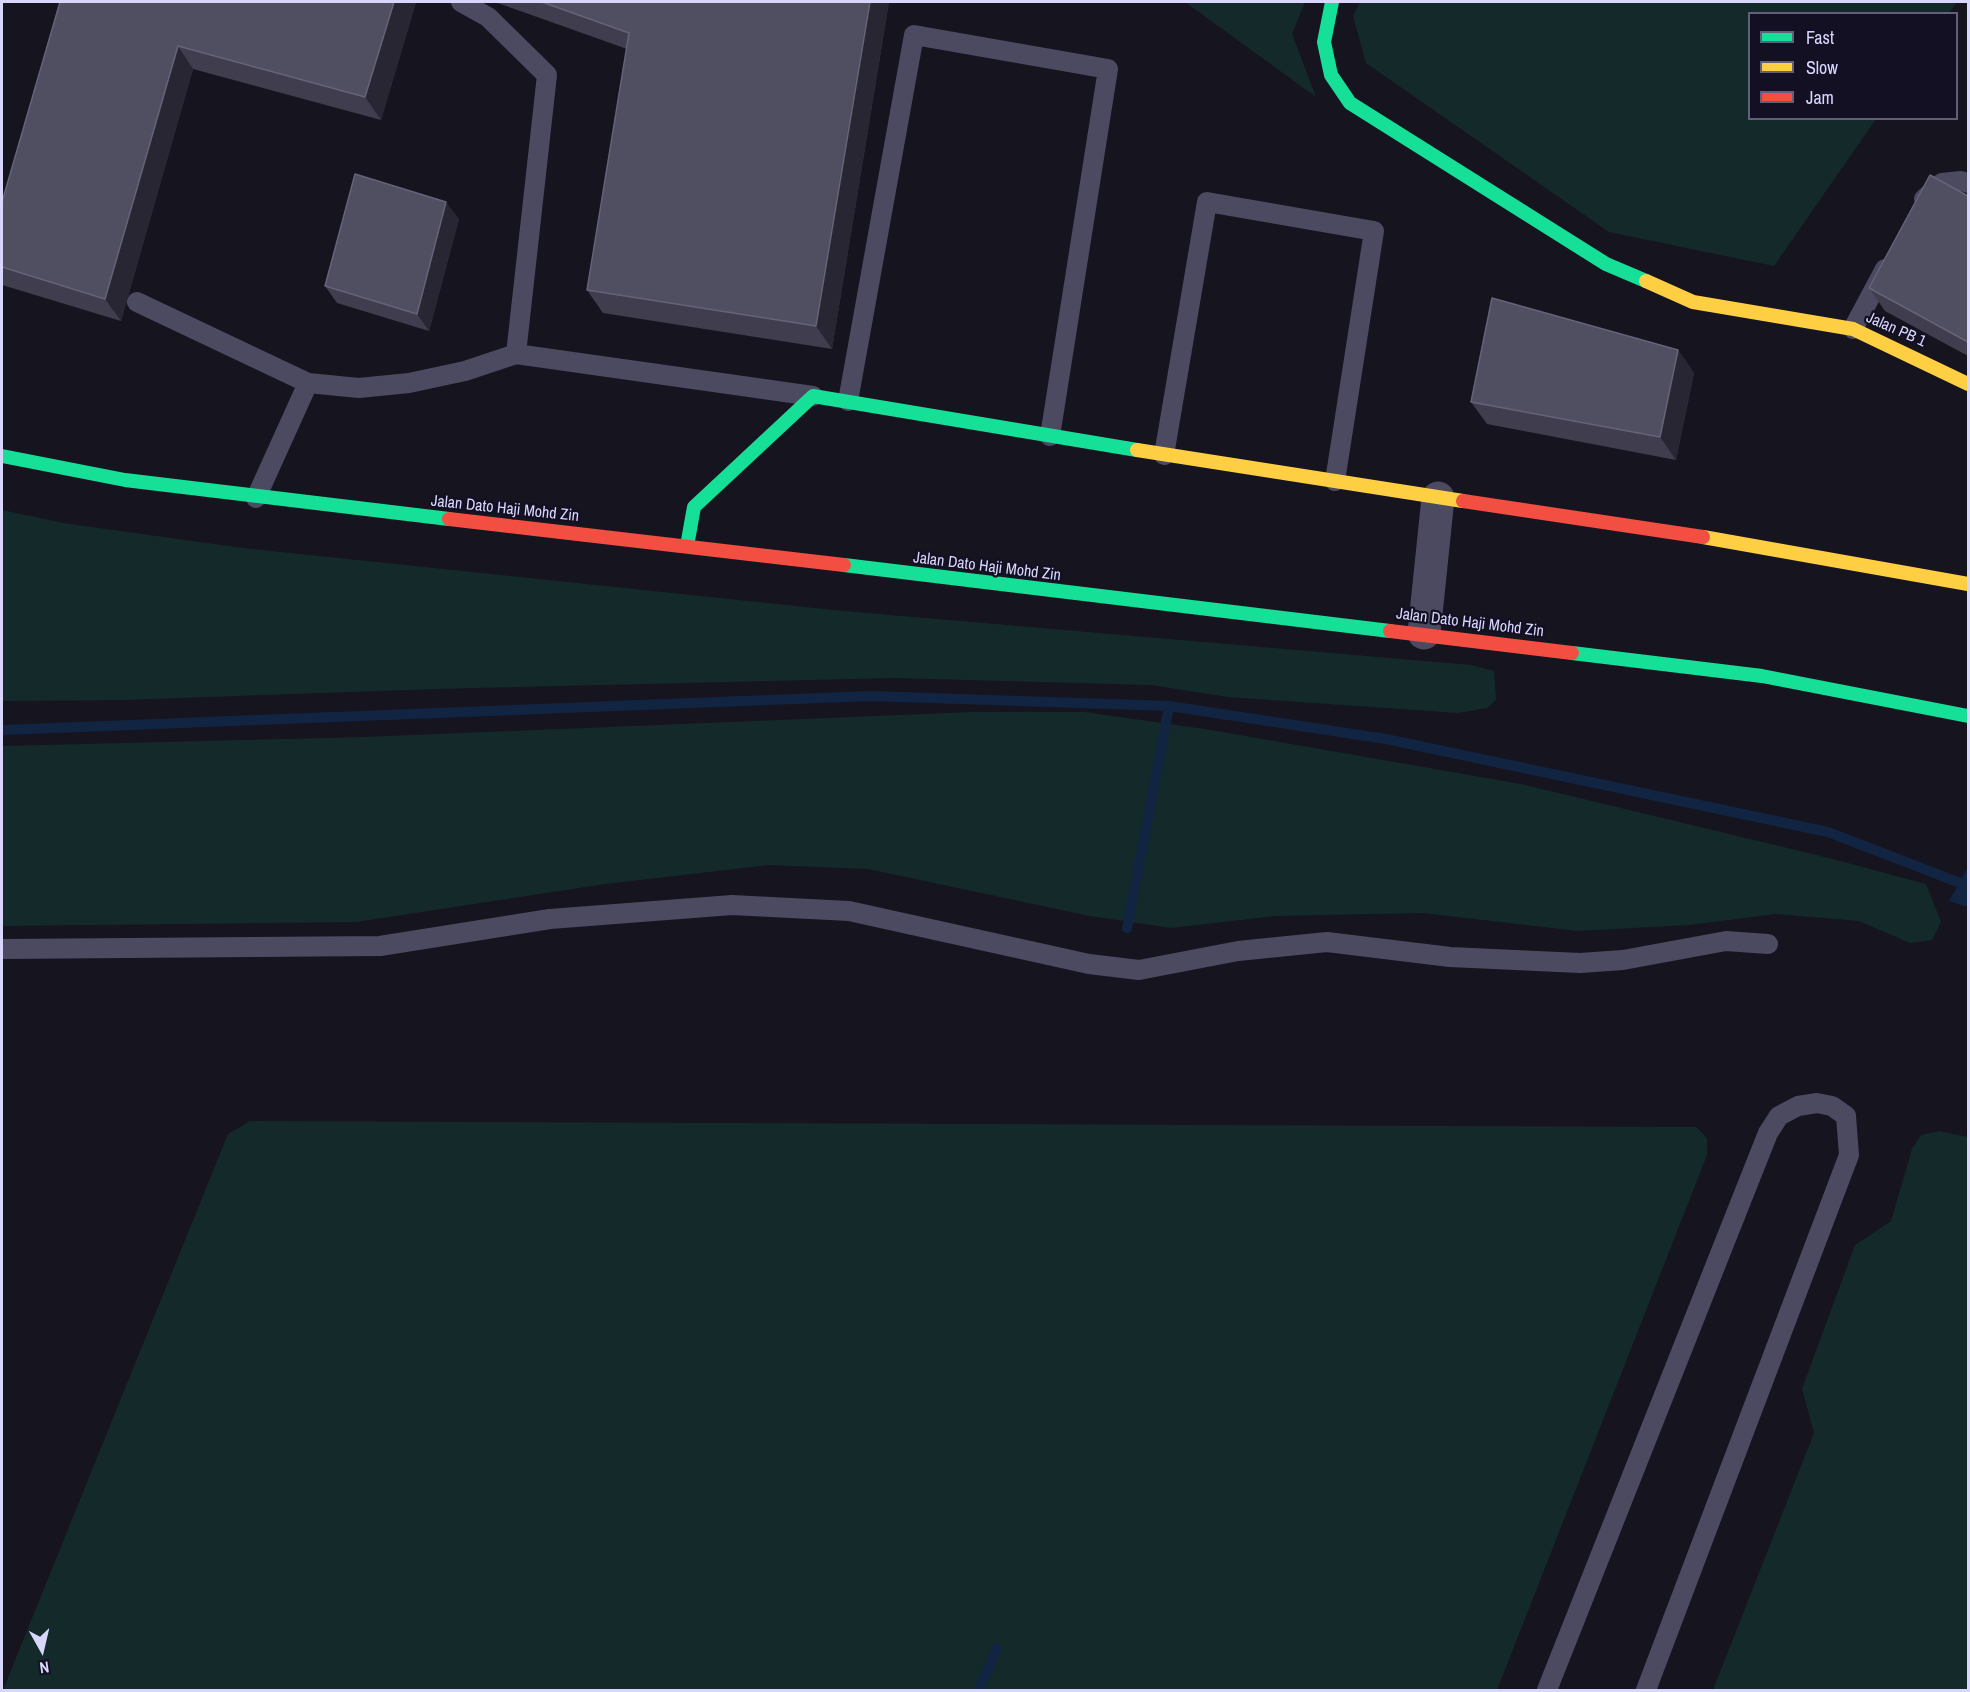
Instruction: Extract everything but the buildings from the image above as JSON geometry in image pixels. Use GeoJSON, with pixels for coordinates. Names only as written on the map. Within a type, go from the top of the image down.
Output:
{"type":"FeatureCollection","features":[{"type":"Feature","properties":{"kind":"street","name":"Jalan PB 1"},"geometry":{"type":"LineString","coordinates":[[1332,2],[1324,42],[1331,75],[1350,103],[1606,264],[1693,302],[1852,329],[1968,384]]}},
{"type":"Feature","properties":{"kind":"street"},"geometry":{"type":"LineString","coordinates":[[687,546],[692,516],[699,501],[813,396],[1164,455],[1641,528],[1968,584]]}},
{"type":"Feature","properties":{"kind":"street","name":"Jalan Dato Haji Mohd Zin"},"geometry":{"type":"LineString","coordinates":[[2,456],[114,478],[256,498],[687,546],[1424,633],[1762,676],[1968,716]]}},
{"type":"Feature","properties":{"kind":"street"},"geometry":{"type":"LineString","coordinates":[[1424,633],[1438,498]]}},
{"type":"Feature","properties":{"kind":"street"},"geometry":{"type":"LineString","coordinates":[[1932,709],[1968,706]]}},
{"type":"Feature","properties":{"kind":"lane"},"geometry":{"type":"LineString","coordinates":[[461,2],[488,17],[547,75],[516,354]]}},
{"type":"Feature","properties":{"kind":"lane"},"geometry":{"type":"LineString","coordinates":[[848,401],[914,35],[1108,69],[1050,436]]}},
{"type":"Feature","properties":{"kind":"lane"},"geometry":{"type":"LineString","coordinates":[[1914,216],[1925,196],[1942,183],[1961,181],[1968,183]]}},
{"type":"Feature","properties":{"kind":"lane"},"geometry":{"type":"LineString","coordinates":[[1164,455],[1207,202],[1374,231],[1335,481]]}},
{"type":"Feature","properties":{"kind":"lane"},"geometry":{"type":"LineString","coordinates":[[1852,329],[1892,257]]}},
{"type":"Feature","properties":{"kind":"lane"},"geometry":{"type":"LineString","coordinates":[[137,302],[308,383],[359,388],[409,383],[465,371],[516,354],[813,396]]}},
{"type":"Feature","properties":{"kind":"lane"},"geometry":{"type":"LineString","coordinates":[[256,498],[308,383]]}},
{"type":"Feature","properties":{"kind":"lane"},"geometry":{"type":"LineString","coordinates":[[2,949],[380,946],[550,919],[732,905],[849,911],[1089,964],[1139,970],[1238,951],[1327,942],[1450,957],[1580,963],[1623,960],[1726,941],[1768,944]]}},
{"type":"Feature","properties":{"kind":"lane"},"geometry":{"type":"LineString","coordinates":[[1547,1690],[1768,1133],[1779,1116],[1798,1106],[1817,1103],[1832,1106],[1846,1116],[1849,1155],[1646,1690]]}},
{"type":"Feature","properties":{"kind":"green space"},"geometry":{"type":"Polygon","coordinates":[[[1185,2],[1305,2],[1292,34],[1316,97],[1185,2]]]}},
{"type":"Feature","properties":{"kind":"green space"},"geometry":{"type":"Polygon","coordinates":[[[1360,2],[1957,2],[1950,12],[1748,12],[1748,120],[1875,120],[1774,266],[1609,232],[1366,63],[1353,16],[1360,2]]]}},
{"type":"Feature","properties":{"kind":"green space"},"geometry":{"type":"Polygon","coordinates":[[[2,510],[63,523],[243,548],[844,611],[1471,665],[1494,671],[1496,700],[1487,708],[1458,713],[1228,697],[1151,685],[894,678],[435,689],[124,700],[2,701],[2,510]]]}},
{"type":"Feature","properties":{"kind":"green space"},"geometry":{"type":"Polygon","coordinates":[[[973,712],[1084,712],[1205,729],[1521,784],[1829,858],[1926,884],[1941,922],[1932,940],[1910,943],[1859,921],[1776,914],[1689,925],[1578,931],[1423,913],[1275,916],[1171,928],[1090,916],[868,869],[769,865],[605,884],[356,922],[2,926],[2,746],[365,737],[973,712]]]}},
{"type":"Feature","properties":{"kind":"green space"},"geometry":{"type":"Polygon","coordinates":[[[250,1121],[1696,1127],[1707,1138],[1707,1155],[1497,1690],[3,1690],[228,1134],[250,1121]]]}},
{"type":"Feature","properties":{"kind":"green space"},"geometry":{"type":"Polygon","coordinates":[[[1939,1131],[1968,1137],[1968,1690],[1713,1690],[1814,1433],[1802,1389],[1855,1245],[1891,1221],[1912,1149],[1921,1135],[1939,1131]]]}},
{"type":"Feature","properties":{"kind":"water"},"geometry":{"type":"Polygon","coordinates":[[[1968,870],[1968,907],[1949,901],[1968,870]]]}},
{"type":"Feature","properties":{"kind":"waterway"},"geometry":{"type":"LineString","coordinates":[[2,730],[871,696],[1169,706],[1386,739],[1828,832],[1968,886]]}},
{"type":"Feature","properties":{"kind":"waterway"},"geometry":{"type":"LineString","coordinates":[[1127,928],[1169,706]]}},
{"type":"Feature","properties":{"kind":"waterway"},"geometry":{"type":"LineString","coordinates":[[979,1690],[997,1648]]}},
{"type":"Feature","properties":{"kind":"traffic: fast"},"geometry":{"type":"LineString","coordinates":[[1332,2],[1324,42],[1331,75],[1350,103],[1606,264],[1646,281]]}},
{"type":"Feature","properties":{"kind":"traffic: fast"},"geometry":{"type":"LineString","coordinates":[[687,546],[694,507],[813,396],[1137,450]]}},
{"type":"Feature","properties":{"kind":"traffic: fast"},"geometry":{"type":"LineString","coordinates":[[2,456],[125,480],[449,519]]}},
{"type":"Feature","properties":{"kind":"traffic: fast"},"geometry":{"type":"LineString","coordinates":[[844,565],[1390,631]]}},
{"type":"Feature","properties":{"kind":"traffic: fast"},"geometry":{"type":"LineString","coordinates":[[1572,653],[1762,676],[1968,716]]}},
{"type":"Feature","properties":{"kind":"traffic: slow"},"geometry":{"type":"LineString","coordinates":[[1646,281],[1693,302],[1853,329],[1968,384]]}},
{"type":"Feature","properties":{"kind":"traffic: slow"},"geometry":{"type":"LineString","coordinates":[[1137,450],[1463,501]]}},
{"type":"Feature","properties":{"kind":"traffic: slow"},"geometry":{"type":"LineString","coordinates":[[1703,537],[1968,584]]}},
{"type":"Feature","properties":{"kind":"traffic: jam"},"geometry":{"type":"LineString","coordinates":[[1463,501],[1703,537]]}},
{"type":"Feature","properties":{"kind":"traffic: jam"},"geometry":{"type":"LineString","coordinates":[[449,519],[844,565]]}},
{"type":"Feature","properties":{"kind":"traffic: jam"},"geometry":{"type":"LineString","coordinates":[[1390,631],[1572,653]]}}]}
